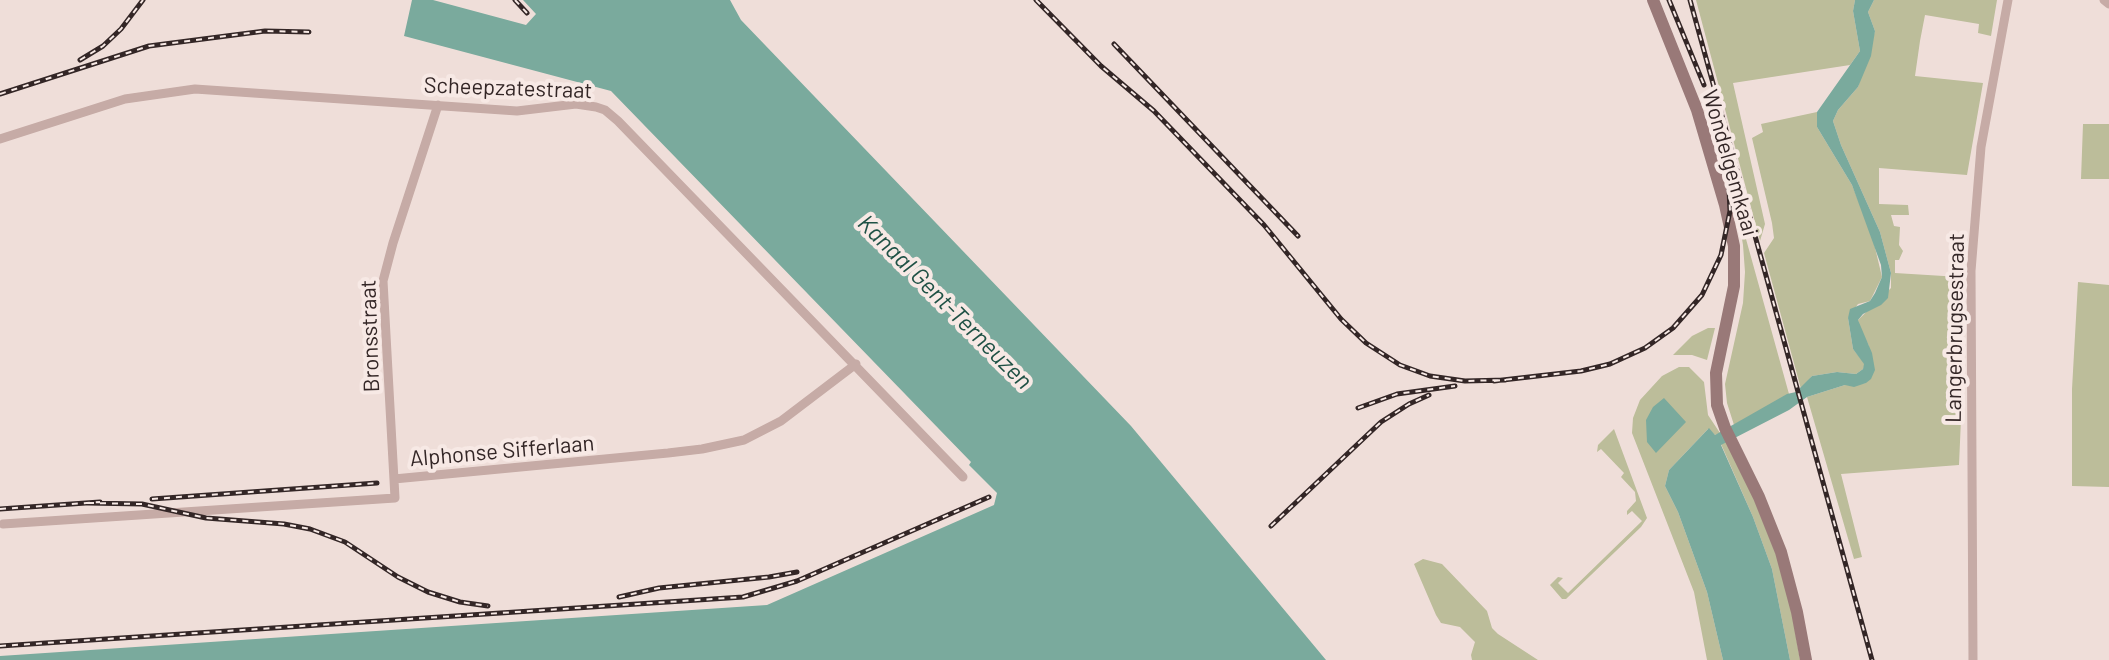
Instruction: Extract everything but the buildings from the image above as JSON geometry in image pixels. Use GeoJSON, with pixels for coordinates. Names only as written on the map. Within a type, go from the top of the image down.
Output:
{"type":"FeatureCollection","features":[{"type":"Feature","properties":{"kind":"main road","name":"Wondelgemkaai"},"geometry":{"type":"LineString","coordinates":[[1653,0],[1697,110],[1734,246],[1733,296],[1715,383],[1717,405],[1781,552],[1806,660]]}},
{"type":"Feature","properties":{"kind":"street","name":"Langerbrugsestraat"},"geometry":{"type":"LineString","coordinates":[[1973,660],[1970,324],[1973,236],[1981,147],[2008,0]]}},
{"type":"Feature","properties":{"kind":"street"},"geometry":{"type":"LineString","coordinates":[[2104,0],[2109,4]]}},
{"type":"Feature","properties":{"kind":"street","name":"Scheepzatestraat"},"geometry":{"type":"LineString","coordinates":[[0,139],[105,104],[195,89],[529,111],[576,104],[605,110],[963,477]]}},
{"type":"Feature","properties":{"kind":"street","name":"Bronsstraat"},"geometry":{"type":"LineString","coordinates":[[394,479],[383,281],[438,105]]}},
{"type":"Feature","properties":{"kind":"street","name":"Alphonse Sifferlaan"},"geometry":{"type":"LineString","coordinates":[[3,524],[395,498],[394,479],[702,449],[744,440],[781,421],[856,364]]}},
{"type":"Feature","properties":{"kind":"green space"},"geometry":{"type":"Polygon","coordinates":[[[1696,0],[1855,0],[1853,11],[1860,51],[1850,65],[1733,83],[1765,224],[1760,241],[1696,0]]]}},
{"type":"Feature","properties":{"kind":"green space"},"geometry":{"type":"Polygon","coordinates":[[[1874,0],[1997,0],[1991,36],[1978,33],[1979,24],[1925,15],[1920,41],[1915,76],[1983,83],[1967,175],[1879,168],[1879,204],[1908,205],[1909,215],[1891,215],[1894,226],[1900,227],[1899,245],[1903,251],[1899,260],[1895,260],[1895,273],[1960,277],[1962,396],[1959,465],[1841,474],[1862,557],[1854,559],[1807,397],[1845,385],[1866,383],[1869,346],[1858,320],[1891,288],[1891,273],[1880,232],[1833,121],[1838,110],[1858,87],[1875,31],[1868,12],[1874,0]]]}},
{"type":"Feature","properties":{"kind":"green space"},"geometry":{"type":"Polygon","coordinates":[[[1817,112],[1817,127],[1852,185],[1872,235],[1882,277],[1870,301],[1858,304],[1848,318],[1853,349],[1865,364],[1863,369],[1856,374],[1837,372],[1812,376],[1801,389],[1764,253],[1774,238],[1752,138],[1763,132],[1761,124],[1817,112]]]}},
{"type":"Feature","properties":{"kind":"green space"},"geometry":{"type":"Polygon","coordinates":[[[2083,124],[2109,124],[2109,179],[2081,179],[2083,124]]]}},
{"type":"Feature","properties":{"kind":"green space"},"geometry":{"type":"Polygon","coordinates":[[[1736,203],[1789,394],[1734,425],[1725,384],[1743,303],[1745,272],[1736,203]]]}},
{"type":"Feature","properties":{"kind":"green space"},"geometry":{"type":"Polygon","coordinates":[[[2078,282],[2109,285],[2109,487],[2072,486],[2072,389],[2078,282]]]}},
{"type":"Feature","properties":{"kind":"green space"},"geometry":{"type":"Polygon","coordinates":[[[1715,328],[1707,360],[1692,355],[1673,355],[1692,336],[1715,328]]]}},
{"type":"Feature","properties":{"kind":"green space"},"geometry":{"type":"Polygon","coordinates":[[[1679,367],[1689,367],[1704,382],[1708,415],[1720,433],[1715,435],[1708,429],[1669,470],[1665,486],[1678,512],[1707,592],[1723,660],[1707,660],[1694,592],[1632,433],[1633,418],[1640,400],[1662,376],[1679,367]]]}},
{"type":"Feature","properties":{"kind":"green space"},"geometry":{"type":"Polygon","coordinates":[[[1614,429],[1647,518],[1566,599],[1562,599],[1550,585],[1558,577],[1563,578],[1558,583],[1568,593],[1642,521],[1632,511],[1627,515],[1636,501],[1635,492],[1621,477],[1624,473],[1601,449],[1597,452],[1598,445],[1614,429]]]}},
{"type":"Feature","properties":{"kind":"green space"},"geometry":{"type":"Polygon","coordinates":[[[1726,442],[1776,554],[1792,613],[1800,660],[1790,660],[1772,569],[1721,444],[1726,442]]]}},
{"type":"Feature","properties":{"kind":"green space"},"geometry":{"type":"Polygon","coordinates":[[[1423,559],[1442,564],[1487,611],[1492,628],[1498,634],[1538,660],[1472,660],[1475,642],[1460,627],[1441,623],[1436,615],[1414,564],[1423,559]]]}},
{"type":"Feature","properties":{"kind":"water","name":"Kanaal Gent-Terneuzen"},"geometry":{"type":"Polygon","coordinates":[[[412,0],[433,0],[526,25],[536,14],[523,0],[730,0],[741,20],[1131,426],[1326,660],[0,660],[0,656],[767,605],[994,505],[997,493],[969,465],[971,462],[611,91],[404,36],[412,0]]]}},
{"type":"Feature","properties":{"kind":"water"},"geometry":{"type":"Polygon","coordinates":[[[1855,0],[1874,0],[1868,12],[1875,31],[1871,56],[1858,87],[1838,110],[1833,121],[1880,232],[1891,273],[1888,298],[1858,320],[1872,353],[1875,370],[1866,383],[1854,387],[1845,385],[1807,397],[1789,410],[1721,445],[1772,569],[1790,660],[1723,660],[1707,592],[1678,512],[1665,486],[1669,470],[1709,428],[1715,435],[1787,394],[1796,392],[1812,376],[1837,372],[1856,374],[1863,369],[1864,364],[1853,349],[1848,318],[1850,309],[1870,301],[1875,293],[1882,277],[1881,265],[1852,185],[1817,127],[1817,112],[1860,51],[1853,11],[1855,0]]]}},
{"type":"Feature","properties":{"kind":"water"},"geometry":{"type":"Polygon","coordinates":[[[1664,398],[1686,422],[1656,453],[1647,442],[1646,420],[1653,407],[1664,398]]]}},
{"type":"Feature","properties":{"kind":"railway"},"geometry":{"type":"LineString","coordinates":[[80,60],[103,46],[121,29],[143,0]]}},
{"type":"Feature","properties":{"kind":"railway"},"geometry":{"type":"LineString","coordinates":[[515,0],[527,13]]}},
{"type":"Feature","properties":{"kind":"railway"},"geometry":{"type":"LineString","coordinates":[[1036,0],[1101,66],[1154,111],[1264,225],[1341,319],[1366,343],[1400,365],[1430,376],[1465,381],[1506,380]]}},
{"type":"Feature","properties":{"kind":"railway"},"geometry":{"type":"LineString","coordinates":[[1669,0],[1704,85]]}},
{"type":"Feature","properties":{"kind":"railway"},"geometry":{"type":"LineString","coordinates":[[1690,0],[1872,660]]}},
{"type":"Feature","properties":{"kind":"railway"},"geometry":{"type":"LineString","coordinates":[[0,94],[149,46],[265,31],[309,32]]}},
{"type":"Feature","properties":{"kind":"railway"},"geometry":{"type":"LineString","coordinates":[[1114,44],[1298,236]]}},
{"type":"Feature","properties":{"kind":"railway"},"geometry":{"type":"LineString","coordinates":[[1494,381],[1581,371],[1610,364],[1645,348],[1673,328],[1702,295],[1721,255],[1730,211],[1728,167]]}},
{"type":"Feature","properties":{"kind":"railway"},"geometry":{"type":"LineString","coordinates":[[1358,408],[1397,394],[1455,386]]}},
{"type":"Feature","properties":{"kind":"railway"},"geometry":{"type":"LineString","coordinates":[[1271,526],[1381,422],[1429,395]]}},
{"type":"Feature","properties":{"kind":"railway"},"geometry":{"type":"LineString","coordinates":[[152,499],[377,483]]}},
{"type":"Feature","properties":{"kind":"railway"},"geometry":{"type":"LineString","coordinates":[[0,646],[743,597],[797,581],[989,497]]}},
{"type":"Feature","properties":{"kind":"railway"},"geometry":{"type":"LineString","coordinates":[[0,509],[100,502]]}},
{"type":"Feature","properties":{"kind":"railway"},"geometry":{"type":"LineString","coordinates":[[88,503],[142,504],[206,518],[310,529],[345,542],[398,577],[428,592],[460,602],[488,606]]}},
{"type":"Feature","properties":{"kind":"railway"},"geometry":{"type":"LineString","coordinates":[[619,597],[659,588],[797,572]]}}]}
